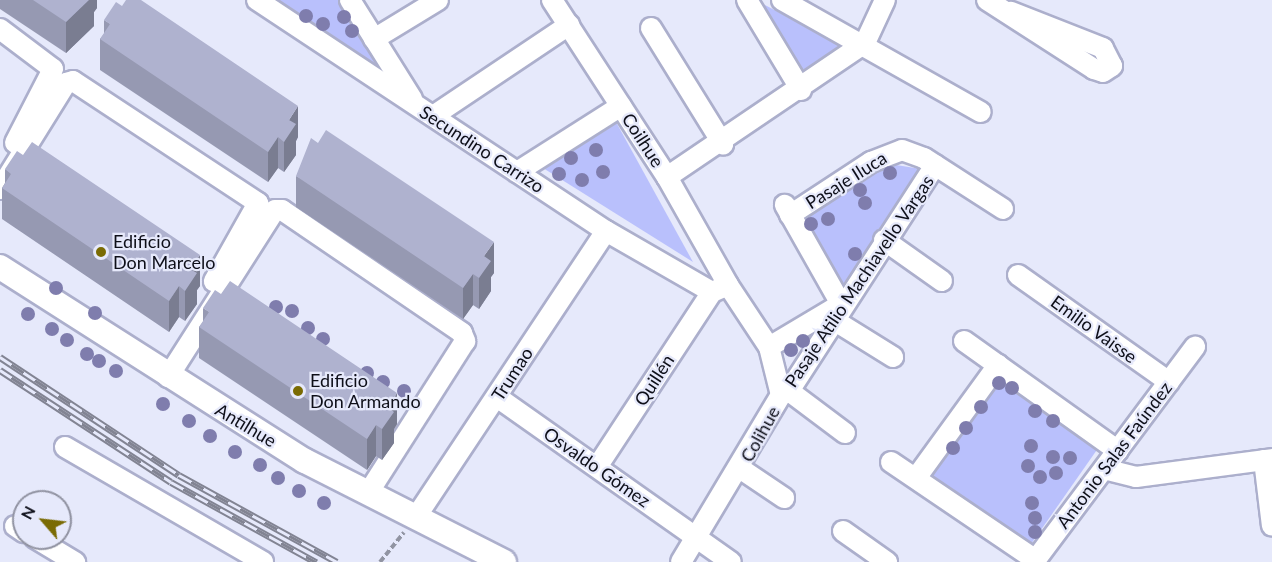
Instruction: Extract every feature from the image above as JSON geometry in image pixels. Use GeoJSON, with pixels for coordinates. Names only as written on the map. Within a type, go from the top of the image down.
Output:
{"type":"FeatureCollection","features":[{"type":"Feature","properties":{"kind":"main road","name":"Antilhue"},"geometry":{"type":"LineString","coordinates":[[0,267],[163,374],[368,493],[504,562]]}},
{"type":"Feature","properties":{"kind":"street","name":"Secundino Carrizo"},"geometry":{"type":"LineString","coordinates":[[257,0],[606,231],[720,288]]}},
{"type":"Feature","properties":{"kind":"street"},"geometry":{"type":"LineString","coordinates":[[350,0],[415,104]]}},
{"type":"Feature","properties":{"kind":"street"},"geometry":{"type":"LineString","coordinates":[[374,39],[438,0]]}},
{"type":"Feature","properties":{"kind":"street","name":"Coilhue"},"geometry":{"type":"LineString","coordinates":[[552,0],[667,177],[720,288]]}},
{"type":"Feature","properties":{"kind":"street"},"geometry":{"type":"LineString","coordinates":[[747,0],[801,90]]}},
{"type":"Feature","properties":{"kind":"street"},"geometry":{"type":"LineString","coordinates":[[782,0],[865,43],[981,112]]}},
{"type":"Feature","properties":{"kind":"street"},"geometry":{"type":"LineString","coordinates":[[667,177],[723,144],[865,43],[885,0]]}},
{"type":"Feature","properties":{"kind":"street"},"geometry":{"type":"LineString","coordinates":[[987,0],[1011,12]]}},
{"type":"Feature","properties":{"kind":"street"},"geometry":{"type":"LineString","coordinates":[[433,116],[569,25]]}},
{"type":"Feature","properties":{"kind":"street"},"geometry":{"type":"LineString","coordinates":[[651,28],[723,144]]}},
{"type":"Feature","properties":{"kind":"street"},"geometry":{"type":"LineString","coordinates":[[0,29],[53,69],[0,166]]}},
{"type":"Feature","properties":{"kind":"street"},"geometry":{"type":"LineString","coordinates":[[0,189],[66,83],[73,81],[258,203],[163,374]]}},
{"type":"Feature","properties":{"kind":"street"},"geometry":{"type":"LineString","coordinates":[[517,172],[621,106]]}},
{"type":"Feature","properties":{"kind":"street","name":"Pasaje Iluca"},"geometry":{"type":"LineString","coordinates":[[837,312],[787,209],[893,151],[912,152],[1003,209]]}},
{"type":"Feature","properties":{"kind":"street","name":"Pasaje Atilio Machiavello Vargas"},"geometry":{"type":"LineString","coordinates":[[785,393],[935,165]]}},
{"type":"Feature","properties":{"kind":"street"},"geometry":{"type":"LineString","coordinates":[[163,374],[275,210],[282,210],[462,333],[465,341],[368,493]]}},
{"type":"Feature","properties":{"kind":"street","name":"Trumao"},"geometry":{"type":"LineString","coordinates":[[416,517],[606,231]]}},
{"type":"Feature","properties":{"kind":"street"},"geometry":{"type":"LineString","coordinates":[[884,240],[942,281]]}},
{"type":"Feature","properties":{"kind":"street","name":"Emilio Vaisse"},"geometry":{"type":"LineString","coordinates":[[1018,275],[1169,382]]}},
{"type":"Feature","properties":{"kind":"street","name":"Colihue"},"geometry":{"type":"LineString","coordinates":[[681,562],[741,469],[785,393],[769,347],[720,288]]}},
{"type":"Feature","properties":{"kind":"street","name":"Quillén"},"geometry":{"type":"LineString","coordinates":[[597,467],[720,288]]}},
{"type":"Feature","properties":{"kind":"street"},"geometry":{"type":"LineString","coordinates":[[769,347],[837,312],[893,357]]}},
{"type":"Feature","properties":{"kind":"street"},"geometry":{"type":"LineString","coordinates":[[964,341],[1118,451]]}},
{"type":"Feature","properties":{"kind":"street","name":"Antonio Salas Faúndez"},"geometry":{"type":"LineString","coordinates":[[1035,561],[1195,347]]}},
{"type":"Feature","properties":{"kind":"street"},"geometry":{"type":"LineString","coordinates":[[916,478],[998,365]]}},
{"type":"Feature","properties":{"kind":"street"},"geometry":{"type":"LineString","coordinates":[[785,393],[845,433]]}},
{"type":"Feature","properties":{"kind":"street","name":"Osvaldo Gómez"},"geometry":{"type":"LineString","coordinates":[[496,397],[731,562]]}},
{"type":"Feature","properties":{"kind":"street"},"geometry":{"type":"LineString","coordinates":[[66,447],[263,562]]}},
{"type":"Feature","properties":{"kind":"street"},"geometry":{"type":"LineString","coordinates":[[1104,469],[1136,477],[1268,459],[1272,526]]}},
{"type":"Feature","properties":{"kind":"street"},"geometry":{"type":"LineString","coordinates":[[891,462],[1035,561]]}},
{"type":"Feature","properties":{"kind":"street"},"geometry":{"type":"LineString","coordinates":[[741,469],[784,498]]}},
{"type":"Feature","properties":{"kind":"street"},"geometry":{"type":"LineString","coordinates":[[843,531],[887,562]]}},
{"type":"Feature","properties":{"kind":"street"},"geometry":{"type":"LineString","coordinates":[[55,550],[75,562]]}},
{"type":"Feature","properties":{"kind":"path"},"geometry":{"type":"LineString","coordinates":[[380,562],[416,517]]}},
{"type":"Feature","properties":{"kind":"shaded area"},"geometry":{"type":"Polygon","coordinates":[[[262,0],[342,0],[394,83],[262,0]]]}},
{"type":"Feature","properties":{"kind":"shaded area"},"geometry":{"type":"Polygon","coordinates":[[[755,0],[844,46],[800,72],[755,0]]]}},
{"type":"Feature","properties":{"kind":"shaded area"},"geometry":{"type":"Polygon","coordinates":[[[616,122],[693,262],[543,168],[616,122]]]}},
{"type":"Feature","properties":{"kind":"shaded area"},"geometry":{"type":"Polygon","coordinates":[[[890,164],[921,169],[843,288],[802,218],[890,164]]]}},
{"type":"Feature","properties":{"kind":"shaded area"},"geometry":{"type":"Polygon","coordinates":[[[999,372],[1101,444],[1029,547],[926,475],[999,372]]]}},
{"type":"Feature","properties":{"kind":"building"},"geometry":{"type":"Polygon","coordinates":[[[33,0],[89,0],[66,22],[33,0]]]}},
{"type":"Feature","properties":{"kind":"building"},"geometry":{"type":"Polygon","coordinates":[[[126,0],[141,0],[298,106],[289,120],[296,124],[284,142],[278,137],[268,152],[100,39],[110,24],[104,20],[116,2],[122,6],[126,0]]]}},
{"type":"Feature","properties":{"kind":"building"},"geometry":{"type":"Polygon","coordinates":[[[326,130],[494,242],[484,256],[491,261],[479,278],[473,274],[463,288],[296,176],[311,138],[318,143],[326,130]]]}},
{"type":"Feature","properties":{"kind":"building"},"geometry":{"type":"Polygon","coordinates":[[[32,142],[200,255],[190,269],[197,273],[185,291],[179,286],[169,301],[2,188],[11,174],[5,169],[17,151],[23,155],[32,142]]]}},
{"type":"Feature","properties":{"kind":"building"},"geometry":{"type":"Polygon","coordinates":[[[230,281],[397,393],[388,407],[394,412],[382,429],[376,425],[367,439],[199,327],[209,312],[203,308],[215,290],[221,294],[230,281]]]}},
{"type":"Feature","properties":{"kind":"railway"},"geometry":{"type":"LineString","coordinates":[[0,357],[179,475],[337,562]]}},
{"type":"Feature","properties":{"kind":"railway"},"geometry":{"type":"LineString","coordinates":[[0,370],[171,482],[316,562]]}},
{"type":"Feature","properties":{"kind":"place","name":"Edificio Don Marcelo"},"geometry":{"type":"Point","coordinates":[101,252]}},
{"type":"Feature","properties":{"kind":"place","name":"Edificio Don Armando"},"geometry":{"type":"Point","coordinates":[298,391]}}]}
